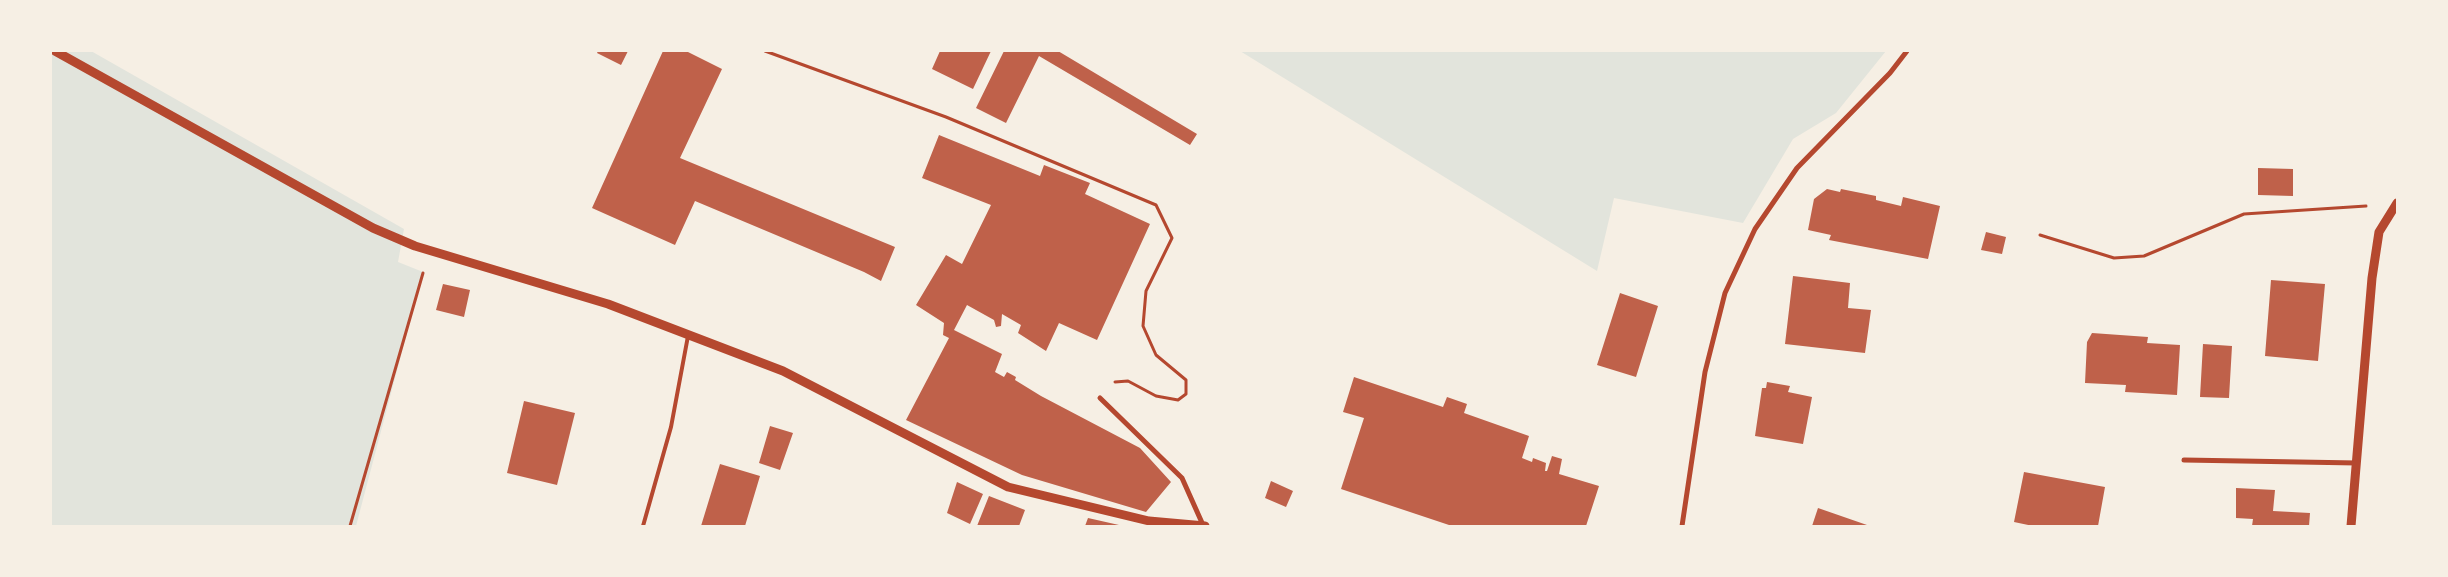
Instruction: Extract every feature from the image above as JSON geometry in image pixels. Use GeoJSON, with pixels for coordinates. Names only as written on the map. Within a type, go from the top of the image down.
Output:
{"type":"FeatureCollection","features":[{"type":"Feature","properties":{"kind":"street"},"geometry":{"type":"LineString","coordinates":[[55,51],[373,228],[429,250],[608,304],[783,371],[1008,487],[1149,521],[1204,526],[1182,478],[1100,398]]}},
{"type":"Feature","properties":{"kind":"street"},"geometry":{"type":"LineString","coordinates":[[1682,526],[1708,363],[1725,293],[1754,229],[1797,168],[1890,74],[1907,51]]}},
{"type":"Feature","properties":{"kind":"street"},"geometry":{"type":"LineString","coordinates":[[2351,526],[2372,278],[2379,232],[2394,206]]}},
{"type":"Feature","properties":{"kind":"street"},"geometry":{"type":"LineString","coordinates":[[2184,460],[2357,463]]}},
{"type":"Feature","properties":{"kind":"lane"},"geometry":{"type":"LineString","coordinates":[[643,526],[671,427],[688,334]]}},
{"type":"Feature","properties":{"kind":"path"},"geometry":{"type":"LineString","coordinates":[[765,51],[946,117],[1156,205],[1172,238],[1146,291],[1143,326],[1156,355],[1186,380],[1186,394],[1178,400],[1156,396],[1128,381],[1114,382],[1100,398]]}},
{"type":"Feature","properties":{"kind":"path"},"geometry":{"type":"LineString","coordinates":[[2040,235],[2114,258],[2144,256],[2244,214],[2358,205],[2394,206]]}},
{"type":"Feature","properties":{"kind":"path"},"geometry":{"type":"LineString","coordinates":[[350,526],[429,250]]}},
{"type":"Feature","properties":{"kind":"shaded area"},"geometry":{"type":"Polygon","coordinates":[[[51,51],[91,51],[404,229],[398,262],[423,272],[356,526],[51,526],[51,51]]]}},
{"type":"Feature","properties":{"kind":"shaded area"},"geometry":{"type":"Polygon","coordinates":[[[1240,51],[1886,51],[1836,113],[1793,139],[1743,223],[1614,198],[1597,271],[1240,51]]]}},
{"type":"Feature","properties":{"kind":"building"},"geometry":{"type":"Polygon","coordinates":[[[598,51],[628,51],[621,65],[597,53],[598,51]]]}},
{"type":"Feature","properties":{"kind":"building"},"geometry":{"type":"Polygon","coordinates":[[[663,51],[686,51],[722,69],[680,158],[895,247],[881,281],[864,272],[695,201],[675,245],[592,208],[663,51]]]}},
{"type":"Feature","properties":{"kind":"building"},"geometry":{"type":"Polygon","coordinates":[[[940,51],[991,51],[973,89],[932,69],[940,51]]]}},
{"type":"Feature","properties":{"kind":"building"},"geometry":{"type":"Polygon","coordinates":[[[1004,51],[1058,51],[1197,134],[1190,145],[1039,56],[1006,123],[976,108],[1004,51]]]}},
{"type":"Feature","properties":{"kind":"building"},"geometry":{"type":"Polygon","coordinates":[[[939,135],[1040,176],[1044,165],[1090,183],[1085,194],[1150,224],[1097,340],[1059,323],[1046,351],[1018,333],[1021,325],[1002,314],[1001,326],[996,327],[994,320],[967,305],[954,330],[1002,354],[995,372],[1004,377],[1007,372],[1016,377],[1015,380],[1041,396],[1140,448],[1171,482],[1146,512],[1022,475],[906,420],[949,338],[943,335],[944,323],[916,305],[946,255],[962,264],[991,205],[922,178],[939,135]]]}},
{"type":"Feature","properties":{"kind":"building"},"geometry":{"type":"Polygon","coordinates":[[[2258,168],[2293,169],[2293,196],[2258,195],[2258,168]]]}},
{"type":"Feature","properties":{"kind":"building"},"geometry":{"type":"Polygon","coordinates":[[[1827,189],[1840,192],[1841,189],[1876,196],[1876,200],[1901,206],[1903,197],[1940,206],[1928,259],[1829,240],[1831,235],[1808,230],[1814,199],[1827,189]]]}},
{"type":"Feature","properties":{"kind":"building"},"geometry":{"type":"Polygon","coordinates":[[[1986,232],[2006,237],[2002,254],[1981,250],[1986,232]]]}},
{"type":"Feature","properties":{"kind":"building"},"geometry":{"type":"Polygon","coordinates":[[[1793,276],[1850,283],[1848,308],[1871,310],[1865,353],[1785,344],[1793,276]]]}},
{"type":"Feature","properties":{"kind":"building"},"geometry":{"type":"Polygon","coordinates":[[[2271,280],[2325,284],[2318,361],[2265,356],[2271,280]]]}},
{"type":"Feature","properties":{"kind":"building"},"geometry":{"type":"Polygon","coordinates":[[[443,284],[470,290],[464,317],[436,310],[443,284]]]}},
{"type":"Feature","properties":{"kind":"building"},"geometry":{"type":"Polygon","coordinates":[[[1620,293],[1658,306],[1636,377],[1597,365],[1620,293]]]}},
{"type":"Feature","properties":{"kind":"building"},"geometry":{"type":"Polygon","coordinates":[[[2092,333],[2148,337],[2147,343],[2180,345],[2177,395],[2125,392],[2126,385],[2085,383],[2087,342],[2092,333]]]}},
{"type":"Feature","properties":{"kind":"building"},"geometry":{"type":"Polygon","coordinates":[[[2203,344],[2232,346],[2229,398],[2200,397],[2203,344]]]}},
{"type":"Feature","properties":{"kind":"building"},"geometry":{"type":"Polygon","coordinates":[[[1354,377],[1443,407],[1447,397],[1467,404],[1464,413],[1529,436],[1522,458],[1532,462],[1533,458],[1546,463],[1545,471],[1547,471],[1552,456],[1562,459],[1559,474],[1599,486],[1586,526],[1452,526],[1341,489],[1364,418],[1343,412],[1354,377]]]}},
{"type":"Feature","properties":{"kind":"building"},"geometry":{"type":"Polygon","coordinates":[[[1767,382],[1790,386],[1788,392],[1812,397],[1803,444],[1755,436],[1762,388],[1766,388],[1767,382]]]}},
{"type":"Feature","properties":{"kind":"building"},"geometry":{"type":"Polygon","coordinates":[[[524,401],[575,413],[557,485],[507,473],[524,401]]]}},
{"type":"Feature","properties":{"kind":"building"},"geometry":{"type":"Polygon","coordinates":[[[770,426],[793,433],[780,470],[759,463],[770,426]]]}},
{"type":"Feature","properties":{"kind":"building"},"geometry":{"type":"Polygon","coordinates":[[[720,464],[760,476],[745,526],[701,526],[720,464]]]}},
{"type":"Feature","properties":{"kind":"building"},"geometry":{"type":"Polygon","coordinates":[[[2024,472],[2105,487],[2098,526],[2033,526],[2014,522],[2024,472]]]}},
{"type":"Feature","properties":{"kind":"building"},"geometry":{"type":"Polygon","coordinates":[[[1271,481],[1293,491],[1286,507],[1265,498],[1271,481]]]}},
{"type":"Feature","properties":{"kind":"building"},"geometry":{"type":"Polygon","coordinates":[[[957,482],[983,494],[970,524],[947,513],[957,482]]]}},
{"type":"Feature","properties":{"kind":"building"},"geometry":{"type":"Polygon","coordinates":[[[2236,488],[2275,490],[2273,511],[2310,513],[2309,526],[2252,526],[2253,519],[2236,518],[2236,488]]]}},
{"type":"Feature","properties":{"kind":"building"},"geometry":{"type":"Polygon","coordinates":[[[989,496],[1025,510],[1019,526],[977,526],[989,496]]]}},
{"type":"Feature","properties":{"kind":"building"},"geometry":{"type":"Polygon","coordinates":[[[1818,508],[1867,525],[1867,526],[1812,526],[1818,508]]]}},
{"type":"Feature","properties":{"kind":"building"},"geometry":{"type":"Polygon","coordinates":[[[1088,518],[1119,525],[1119,526],[1085,526],[1088,518]]]}}]}
